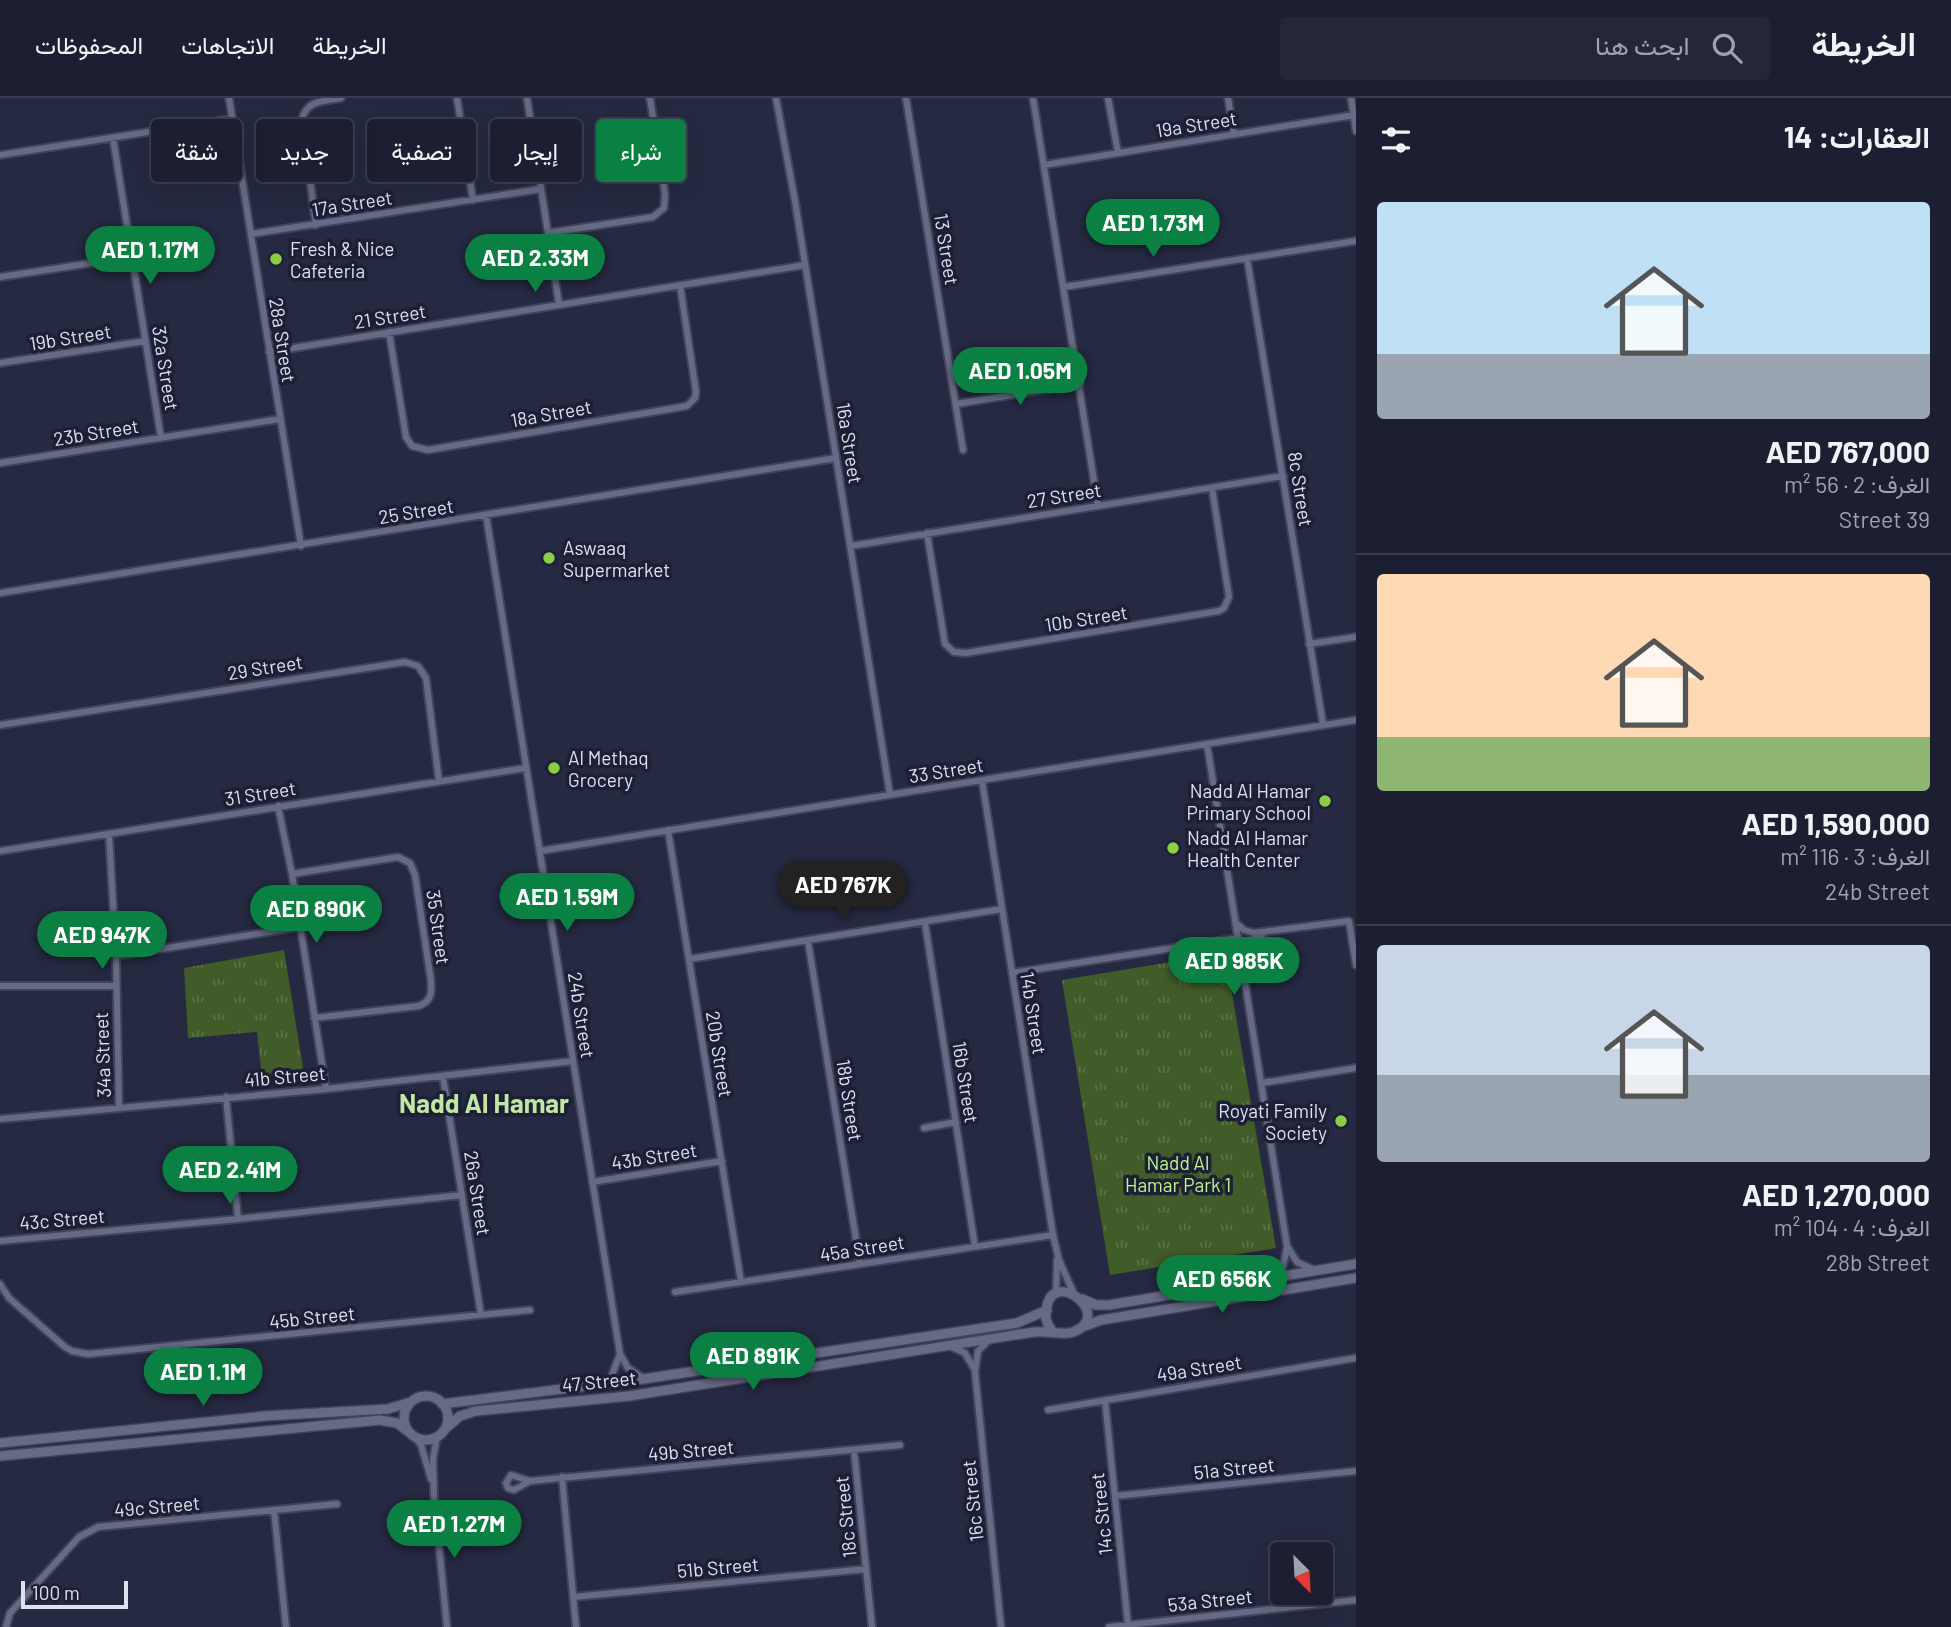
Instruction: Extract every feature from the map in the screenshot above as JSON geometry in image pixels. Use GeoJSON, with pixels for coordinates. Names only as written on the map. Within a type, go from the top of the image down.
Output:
{"type":"FeatureCollection","features":[{"type":"Feature","properties":{"kind":"street","name":"28a Street"},"geometry":{"type":"LineString","coordinates":[[229,98],[232,119]]}},
{"type":"Feature","properties":{"kind":"street"},"geometry":{"type":"LineString","coordinates":[[316,225],[302,118],[308,106],[314,102],[341,98]]}},
{"type":"Feature","properties":{"kind":"street"},"geometry":{"type":"LineString","coordinates":[[457,98],[473,200]]}},
{"type":"Feature","properties":{"kind":"street"},"geometry":{"type":"LineString","coordinates":[[527,98],[559,304]]}},
{"type":"Feature","properties":{"kind":"street"},"geometry":{"type":"LineString","coordinates":[[548,233],[653,217],[664,208],[665,194],[650,98]]}},
{"type":"Feature","properties":{"kind":"street","name":"16a Street"},"geometry":{"type":"LineString","coordinates":[[776,98],[890,794]]}},
{"type":"Feature","properties":{"kind":"street","name":"13 Street"},"geometry":{"type":"LineString","coordinates":[[906,98],[963,450]]}},
{"type":"Feature","properties":{"kind":"street"},"geometry":{"type":"LineString","coordinates":[[1033,98],[1098,506]]}},
{"type":"Feature","properties":{"kind":"street"},"geometry":{"type":"LineString","coordinates":[[1108,98],[1118,153]]}},
{"type":"Feature","properties":{"kind":"street"},"geometry":{"type":"LineString","coordinates":[[1228,98],[1234,134]]}},
{"type":"Feature","properties":{"kind":"street"},"geometry":{"type":"LineString","coordinates":[[1351,98],[1356,131]]}},
{"type":"Feature","properties":{"kind":"street","name":"19a Street"},"geometry":{"type":"LineString","coordinates":[[1044,165],[1354,116]]}},
{"type":"Feature","properties":{"kind":"street"},"geometry":{"type":"LineString","coordinates":[[0,155],[151,132]]}},
{"type":"Feature","properties":{"kind":"street","name":"32a Street"},"geometry":{"type":"LineString","coordinates":[[113,138],[162,438]]}},
{"type":"Feature","properties":{"kind":"street","name":"28a Street"},"geometry":{"type":"LineString","coordinates":[[242,180],[301,546]]}},
{"type":"Feature","properties":{"kind":"street","name":"17a Street"},"geometry":{"type":"LineString","coordinates":[[251,234],[541,189]]}},
{"type":"Feature","properties":{"kind":"street"},"geometry":{"type":"LineString","coordinates":[[1064,287],[1356,241]]}},
{"type":"Feature","properties":{"kind":"street"},"geometry":{"type":"LineString","coordinates":[[0,277],[131,257]]}},
{"type":"Feature","properties":{"kind":"street","name":"8c Street"},"geometry":{"type":"LineString","coordinates":[[1247,258],[1322,724]]}},
{"type":"Feature","properties":{"kind":"street","name":"21 Street"},"geometry":{"type":"LineString","coordinates":[[269,352],[805,265]]}},
{"type":"Feature","properties":{"kind":"street","name":"18a Street"},"geometry":{"type":"LineString","coordinates":[[389,332],[406,437],[412,446],[428,450],[687,406],[696,392],[680,285]]}},
{"type":"Feature","properties":{"kind":"street","name":"19b Street"},"geometry":{"type":"LineString","coordinates":[[0,363],[146,341]]}},
{"type":"Feature","properties":{"kind":"street"},"geometry":{"type":"LineString","coordinates":[[956,404],[1080,384]]}},
{"type":"Feature","properties":{"kind":"street","name":"23b Street"},"geometry":{"type":"LineString","coordinates":[[0,463],[280,419]]}},
{"type":"Feature","properties":{"kind":"street","name":"25 Street"},"geometry":{"type":"LineString","coordinates":[[0,593],[836,458]]}},
{"type":"Feature","properties":{"kind":"street","name":"27 Street"},"geometry":{"type":"LineString","coordinates":[[851,545],[1283,477]]}},
{"type":"Feature","properties":{"kind":"street","name":"10b Street"},"geometry":{"type":"LineString","coordinates":[[927,533],[945,644],[960,654],[1213,613],[1224,608],[1228,597],[1212,488]]}},
{"type":"Feature","properties":{"kind":"street","name":"24b Street"},"geometry":{"type":"LineString","coordinates":[[486,515],[620,1354]]}},
{"type":"Feature","properties":{"kind":"street"},"geometry":{"type":"LineString","coordinates":[[1309,644],[1356,637]]}},
{"type":"Feature","properties":{"kind":"street","name":"29 Street"},"geometry":{"type":"LineString","coordinates":[[0,725],[405,662],[418,666],[426,678],[439,781]]}},
{"type":"Feature","properties":{"kind":"street","name":"33 Street"},"geometry":{"type":"LineString","coordinates":[[540,851],[1356,720]]}},
{"type":"Feature","properties":{"kind":"street"},"geometry":{"type":"LineString","coordinates":[[1207,744],[1287,1246],[1283,1266],[1262,1279]]}},
{"type":"Feature","properties":{"kind":"street","name":"31 Street"},"geometry":{"type":"LineString","coordinates":[[0,851],[525,768]]}},
{"type":"Feature","properties":{"kind":"street","name":"14b Street"},"geometry":{"type":"LineString","coordinates":[[982,780],[1056,1251],[1056,1294]]}},
{"type":"Feature","properties":{"kind":"street"},"geometry":{"type":"LineString","coordinates":[[278,806],[292,874],[326,1089]]}},
{"type":"Feature","properties":{"kind":"street","name":"20b Street"},"geometry":{"type":"LineString","coordinates":[[668,830],[741,1282]]}},
{"type":"Feature","properties":{"kind":"street","name":"34a Street"},"geometry":{"type":"LineString","coordinates":[[109,834],[116,956],[119,1108]]}},
{"type":"Feature","properties":{"kind":"street","name":"35 Street"},"geometry":{"type":"LineString","coordinates":[[292,874],[398,858],[410,863],[416,881],[431,997],[419,1006],[314,1017]]}},
{"type":"Feature","properties":{"kind":"street"},"geometry":{"type":"LineString","coordinates":[[689,959],[1002,909]]}},
{"type":"Feature","properties":{"kind":"street"},"geometry":{"type":"LineString","coordinates":[[1236,923],[1249,932],[1270,933],[1349,921],[1356,965]]}},
{"type":"Feature","properties":{"kind":"street","name":"16b Street"},"geometry":{"type":"LineString","coordinates":[[925,923],[975,1247]]}},
{"type":"Feature","properties":{"kind":"street"},"geometry":{"type":"LineString","coordinates":[[116,956],[300,927]]}},
{"type":"Feature","properties":{"kind":"street"},"geometry":{"type":"LineString","coordinates":[[1241,958],[1248,942],[1270,933]]}},
{"type":"Feature","properties":{"kind":"street"},"geometry":{"type":"LineString","coordinates":[[1012,973],[1238,937]]}},
{"type":"Feature","properties":{"kind":"street","name":"18b Street"},"geometry":{"type":"LineString","coordinates":[[808,941],[860,1264]]}},
{"type":"Feature","properties":{"kind":"street"},"geometry":{"type":"LineString","coordinates":[[0,986],[116,986]]}},
{"type":"Feature","properties":{"kind":"street","name":"41b Street"},"geometry":{"type":"LineString","coordinates":[[0,1119],[326,1089],[573,1061]]}},
{"type":"Feature","properties":{"kind":"street"},"geometry":{"type":"LineString","coordinates":[[1262,1083],[1356,1068]]}},
{"type":"Feature","properties":{"kind":"street","name":"26a Street"},"geometry":{"type":"LineString","coordinates":[[443,1077],[481,1315]]}},
{"type":"Feature","properties":{"kind":"street"},"geometry":{"type":"LineString","coordinates":[[226,1097],[237,1219]]}},
{"type":"Feature","properties":{"kind":"street"},"geometry":{"type":"LineString","coordinates":[[924,1128],[956,1122]]}},
{"type":"Feature","properties":{"kind":"street","name":"43b Street"},"geometry":{"type":"LineString","coordinates":[[592,1182],[722,1161]]}},
{"type":"Feature","properties":{"kind":"street","name":"43c Street"},"geometry":{"type":"LineString","coordinates":[[0,1241],[462,1195]]}},
{"type":"Feature","properties":{"kind":"street","name":"45a Street"},"geometry":{"type":"LineString","coordinates":[[675,1292],[1053,1235]]}},
{"type":"Feature","properties":{"kind":"street"},"geometry":{"type":"LineString","coordinates":[[1287,1246],[1297,1262],[1315,1270]]}},
{"type":"Feature","properties":{"kind":"street","name":"14b Street"},"geometry":{"type":"LineString","coordinates":[[1056,1251],[1077,1296]]}},
{"type":"Feature","properties":{"kind":"street"},"geometry":{"type":"LineString","coordinates":[[1356,1264],[1109,1305],[1096,1304],[1077,1296],[1056,1294],[1047,1303],[1044,1314],[1052,1331],[1067,1334],[1101,1320],[1356,1278]]}},
{"type":"Feature","properties":{"kind":"street","name":"45b Street"},"geometry":{"type":"LineString","coordinates":[[0,1284],[9,1298],[59,1341],[72,1351],[88,1354],[530,1310]]}},
{"type":"Feature","properties":{"kind":"street"},"geometry":{"type":"LineString","coordinates":[[1077,1296],[1086,1310],[1081,1327]]}},
{"type":"Feature","properties":{"kind":"street","name":"47 Street"},"geometry":{"type":"LineString","coordinates":[[442,1404],[643,1379],[1017,1324],[1047,1310]]}},
{"type":"Feature","properties":{"kind":"street","name":"47 Street"},"geometry":{"type":"LineString","coordinates":[[445,1429],[460,1416],[476,1411],[629,1396],[1052,1331]]}},
{"type":"Feature","properties":{"kind":"street"},"geometry":{"type":"LineString","coordinates":[[975,1372],[978,1351],[992,1340]]}},
{"type":"Feature","properties":{"kind":"street"},"geometry":{"type":"LineString","coordinates":[[948,1346],[965,1353],[975,1372]]}},
{"type":"Feature","properties":{"kind":"street"},"geometry":{"type":"LineString","coordinates":[[620,1354],[628,1368],[643,1379]]}},
{"type":"Feature","properties":{"kind":"street"},"geometry":{"type":"LineString","coordinates":[[608,1383],[620,1354]]}},
{"type":"Feature","properties":{"kind":"street","name":"49a Street"},"geometry":{"type":"LineString","coordinates":[[1048,1410],[1356,1358]]}},
{"type":"Feature","properties":{"kind":"street","name":"16c Street"},"geometry":{"type":"LineString","coordinates":[[975,1372],[1001,1627]]}},
{"type":"Feature","properties":{"kind":"street"},"geometry":{"type":"LineString","coordinates":[[0,1443],[265,1416],[388,1409],[429,1397],[442,1404],[447,1414],[445,1429],[437,1437],[434,1450],[434,1495],[447,1627]]}},
{"type":"Feature","properties":{"kind":"street","name":"14c Street"},"geometry":{"type":"LineString","coordinates":[[1105,1400],[1128,1625]]}},
{"type":"Feature","properties":{"kind":"street"},"geometry":{"type":"LineString","coordinates":[[411,1402],[404,1414],[404,1421],[425,1456],[434,1495]]}},
{"type":"Feature","properties":{"kind":"street"},"geometry":{"type":"LineString","coordinates":[[0,1456],[380,1420],[397,1423],[413,1436],[423,1440],[437,1437]]}},
{"type":"Feature","properties":{"kind":"street","name":"18c Street"},"geometry":{"type":"LineString","coordinates":[[872,1627],[854,1450],[900,1446]]}},
{"type":"Feature","properties":{"kind":"street","name":"49b Street"},"geometry":{"type":"LineString","coordinates":[[530,1481],[854,1450]]}},
{"type":"Feature","properties":{"kind":"street","name":"51a Street"},"geometry":{"type":"LineString","coordinates":[[1115,1496],[1356,1471]]}},
{"type":"Feature","properties":{"kind":"street"},"geometry":{"type":"LineString","coordinates":[[562,1477],[576,1627]]}},
{"type":"Feature","properties":{"kind":"street","name":"49c Street"},"geometry":{"type":"LineString","coordinates":[[6,1627],[14,1609],[79,1537],[88,1531],[109,1526],[337,1504]]}},
{"type":"Feature","properties":{"kind":"street"},"geometry":{"type":"LineString","coordinates":[[274,1510],[286,1627]]}},
{"type":"Feature","properties":{"kind":"street","name":"51b Street"},"geometry":{"type":"LineString","coordinates":[[573,1597],[866,1569]]}},
{"type":"Feature","properties":{"kind":"street","name":"53a Street"},"geometry":{"type":"LineString","coordinates":[[1109,1627],[1356,1600]]}},
{"type":"Feature","properties":{"kind":"green space"},"geometry":{"type":"Polygon","coordinates":[[[284,950],[304,1074],[262,1078],[257,1032],[188,1038],[184,968],[284,950]]]}},
{"type":"Feature","properties":{"kind":"green space","name":"Nadd Al Hamar Park 1"},"geometry":{"type":"Polygon","coordinates":[[[1225,953],[1276,1248],[1110,1275],[1062,980],[1225,953]]]}},
{"type":"Feature","properties":{"kind":"place","name":"Fresh & Nice Cafeteria"},"geometry":{"type":"Point","coordinates":[276,259]}},
{"type":"Feature","properties":{"kind":"place","name":"Aswaaq Supermarket"},"geometry":{"type":"Point","coordinates":[549,558]}},
{"type":"Feature","properties":{"kind":"place","name":"Al Methaq Grocery"},"geometry":{"type":"Point","coordinates":[554,768]}},
{"type":"Feature","properties":{"kind":"place","name":"Nadd Al Hamar Primary School"},"geometry":{"type":"Point","coordinates":[1325,801]}},
{"type":"Feature","properties":{"kind":"place","name":"Nadd Al Hamar Health Center"},"geometry":{"type":"Point","coordinates":[1173,848]}},
{"type":"Feature","properties":{"kind":"place","name":"Royati Family Society"},"geometry":{"type":"Point","coordinates":[1341,1121]}},
{"type":"Feature","properties":{"kind":"district","name":"Nadd Al Hamar"},"geometry":{"type":"Point","coordinates":[484,1102]}}]}
